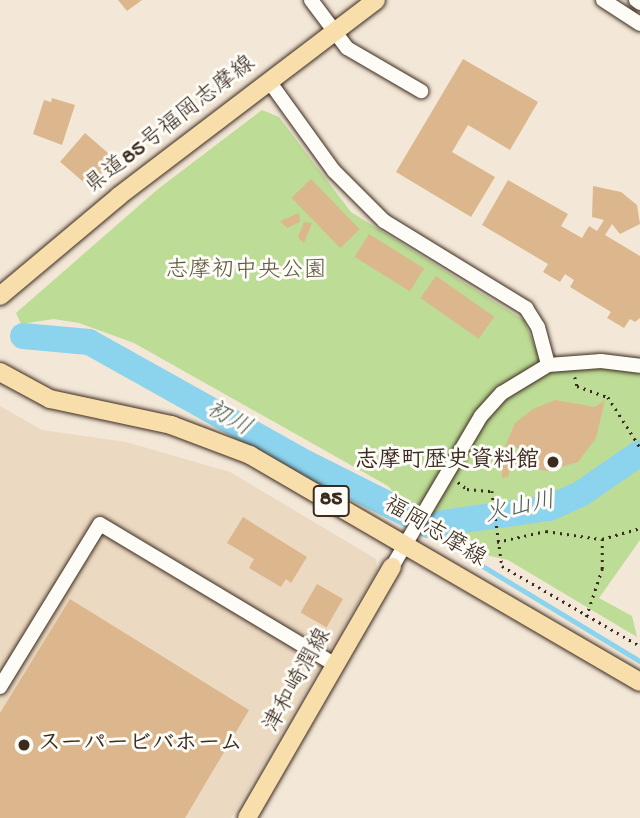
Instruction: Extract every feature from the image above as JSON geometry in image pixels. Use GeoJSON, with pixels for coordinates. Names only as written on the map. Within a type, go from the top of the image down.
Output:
{"type":"FeatureCollection","features":[{"type":"Feature","properties":{"kind":"main road","name":"県道85号福岡志摩線"},"geometry":{"type":"LineString","coordinates":[[0,296],[119,196],[376,0]]}},
{"type":"Feature","properties":{"kind":"main road","name":"福岡志摩線"},"geometry":{"type":"LineString","coordinates":[[0,372],[50,400],[171,425],[215,439],[406,545],[640,682]]}},
{"type":"Feature","properties":{"kind":"main road","name":"津和崎潤線"},"geometry":{"type":"LineString","coordinates":[[247,818],[294,743],[334,664],[392,567]]}},
{"type":"Feature","properties":{"kind":"street"},"geometry":{"type":"LineString","coordinates":[[311,0],[346,48],[421,91]]}},
{"type":"Feature","properties":{"kind":"street"},"geometry":{"type":"LineString","coordinates":[[603,0],[640,24]]}},
{"type":"Feature","properties":{"kind":"street"},"geometry":{"type":"LineString","coordinates":[[269,81],[334,171],[384,221],[511,295],[526,309],[538,327],[548,365]]}},
{"type":"Feature","properties":{"kind":"street"},"geometry":{"type":"LineString","coordinates":[[392,567],[481,416],[502,393],[548,365],[573,362],[640,366]]}},
{"type":"Feature","properties":{"kind":"street"},"geometry":{"type":"LineString","coordinates":[[0,687],[100,524],[334,664]]}},
{"type":"Feature","properties":{"kind":"path"},"geometry":{"type":"LineString","coordinates":[[573,362],[577,386],[608,397],[640,447]]}},
{"type":"Feature","properties":{"kind":"path"},"geometry":{"type":"LineString","coordinates":[[447,474],[467,489],[492,491],[502,566],[640,646]]}},
{"type":"Feature","properties":{"kind":"path"},"geometry":{"type":"LineString","coordinates":[[498,542],[546,531],[602,539],[640,528]]}},
{"type":"Feature","properties":{"kind":"path"},"geometry":{"type":"LineString","coordinates":[[586,617],[602,569],[602,539]]}},
{"type":"Feature","properties":{"kind":"shaded area"},"geometry":{"type":"Polygon","coordinates":[[[0,406],[42,430],[126,442],[230,472],[376,559],[377,570],[231,818],[0,818],[0,406]]]}},
{"type":"Feature","properties":{"kind":"green space","name":"志摩初中央公園"},"geometry":{"type":"Polygon","coordinates":[[[262,110],[279,117],[351,212],[524,320],[546,373],[592,367],[640,372],[640,540],[599,598],[632,616],[637,637],[508,560],[490,556],[403,503],[388,486],[134,343],[79,323],[54,319],[21,324],[16,313],[158,189],[262,110]]]}},
{"type":"Feature","properties":{"kind":"building"},"geometry":{"type":"Polygon","coordinates":[[[118,0],[142,0],[127,11],[118,0]]]}},
{"type":"Feature","properties":{"kind":"building"},"geometry":{"type":"Polygon","coordinates":[[[463,59],[538,102],[510,150],[468,125],[452,152],[495,177],[471,217],[396,172],[463,59]]]}},
{"type":"Feature","properties":{"kind":"building"},"geometry":{"type":"Polygon","coordinates":[[[52,98],[75,105],[62,145],[33,134],[44,100],[51,102],[52,98]]]}},
{"type":"Feature","properties":{"kind":"building"},"geometry":{"type":"Polygon","coordinates":[[[85,133],[119,163],[94,191],[60,162],[85,133]]]}},
{"type":"Feature","properties":{"kind":"building"},"geometry":{"type":"Polygon","coordinates":[[[311,179],[360,229],[340,248],[292,198],[311,179]]]}},
{"type":"Feature","properties":{"kind":"building"},"geometry":{"type":"Polygon","coordinates":[[[508,180],[568,214],[561,226],[582,238],[589,226],[597,231],[604,220],[592,217],[593,186],[621,192],[637,205],[640,224],[620,234],[612,224],[605,235],[640,256],[640,318],[635,322],[630,319],[624,328],[607,318],[611,312],[570,287],[574,280],[565,274],[560,282],[543,272],[548,264],[482,225],[508,180]]]}},
{"type":"Feature","properties":{"kind":"building"},"geometry":{"type":"Polygon","coordinates":[[[299,213],[300,222],[287,228],[280,221],[299,213]]]}},
{"type":"Feature","properties":{"kind":"building"},"geometry":{"type":"Polygon","coordinates":[[[304,222],[312,223],[304,243],[298,237],[304,222]]]}},
{"type":"Feature","properties":{"kind":"building"},"geometry":{"type":"Polygon","coordinates":[[[369,234],[424,268],[410,291],[355,257],[369,234]]]}},
{"type":"Feature","properties":{"kind":"building"},"geometry":{"type":"Polygon","coordinates":[[[436,276],[494,317],[479,339],[421,298],[436,276]]]}},
{"type":"Feature","properties":{"kind":"building"},"geometry":{"type":"Polygon","coordinates":[[[555,400],[595,407],[605,400],[596,438],[578,462],[547,471],[511,465],[520,449],[515,447],[508,477],[502,478],[503,451],[515,423],[533,409],[555,400]]]}},
{"type":"Feature","properties":{"kind":"building"},"geometry":{"type":"Polygon","coordinates":[[[243,517],[307,557],[291,583],[286,579],[281,587],[249,568],[254,559],[227,543],[243,517]]]}},
{"type":"Feature","properties":{"kind":"building"},"geometry":{"type":"Polygon","coordinates":[[[317,584],[343,599],[326,628],[300,613],[317,584]]]}},
{"type":"Feature","properties":{"kind":"building"},"geometry":{"type":"Polygon","coordinates":[[[70,599],[249,710],[185,818],[0,818],[0,713],[70,599]]]}},
{"type":"Feature","properties":{"kind":"waterway","name":"初川"},"geometry":{"type":"LineString","coordinates":[[23,336],[89,342],[298,459],[429,525],[549,508],[582,493],[640,453]]}},
{"type":"Feature","properties":{"kind":"waterway"},"geometry":{"type":"LineString","coordinates":[[429,525],[481,565],[640,661]]}},
{"type":"Feature","properties":{"kind":"place","name":"志摩町歴史資料館"},"geometry":{"type":"Point","coordinates":[553,462]}},
{"type":"Feature","properties":{"kind":"place","name":"スーパービバホーム"},"geometry":{"type":"Point","coordinates":[24,745]}},
{"type":"Feature","properties":{"kind":"water label","name":"火山川"},"geometry":{"type":"Point","coordinates":[520,509]}}]}
